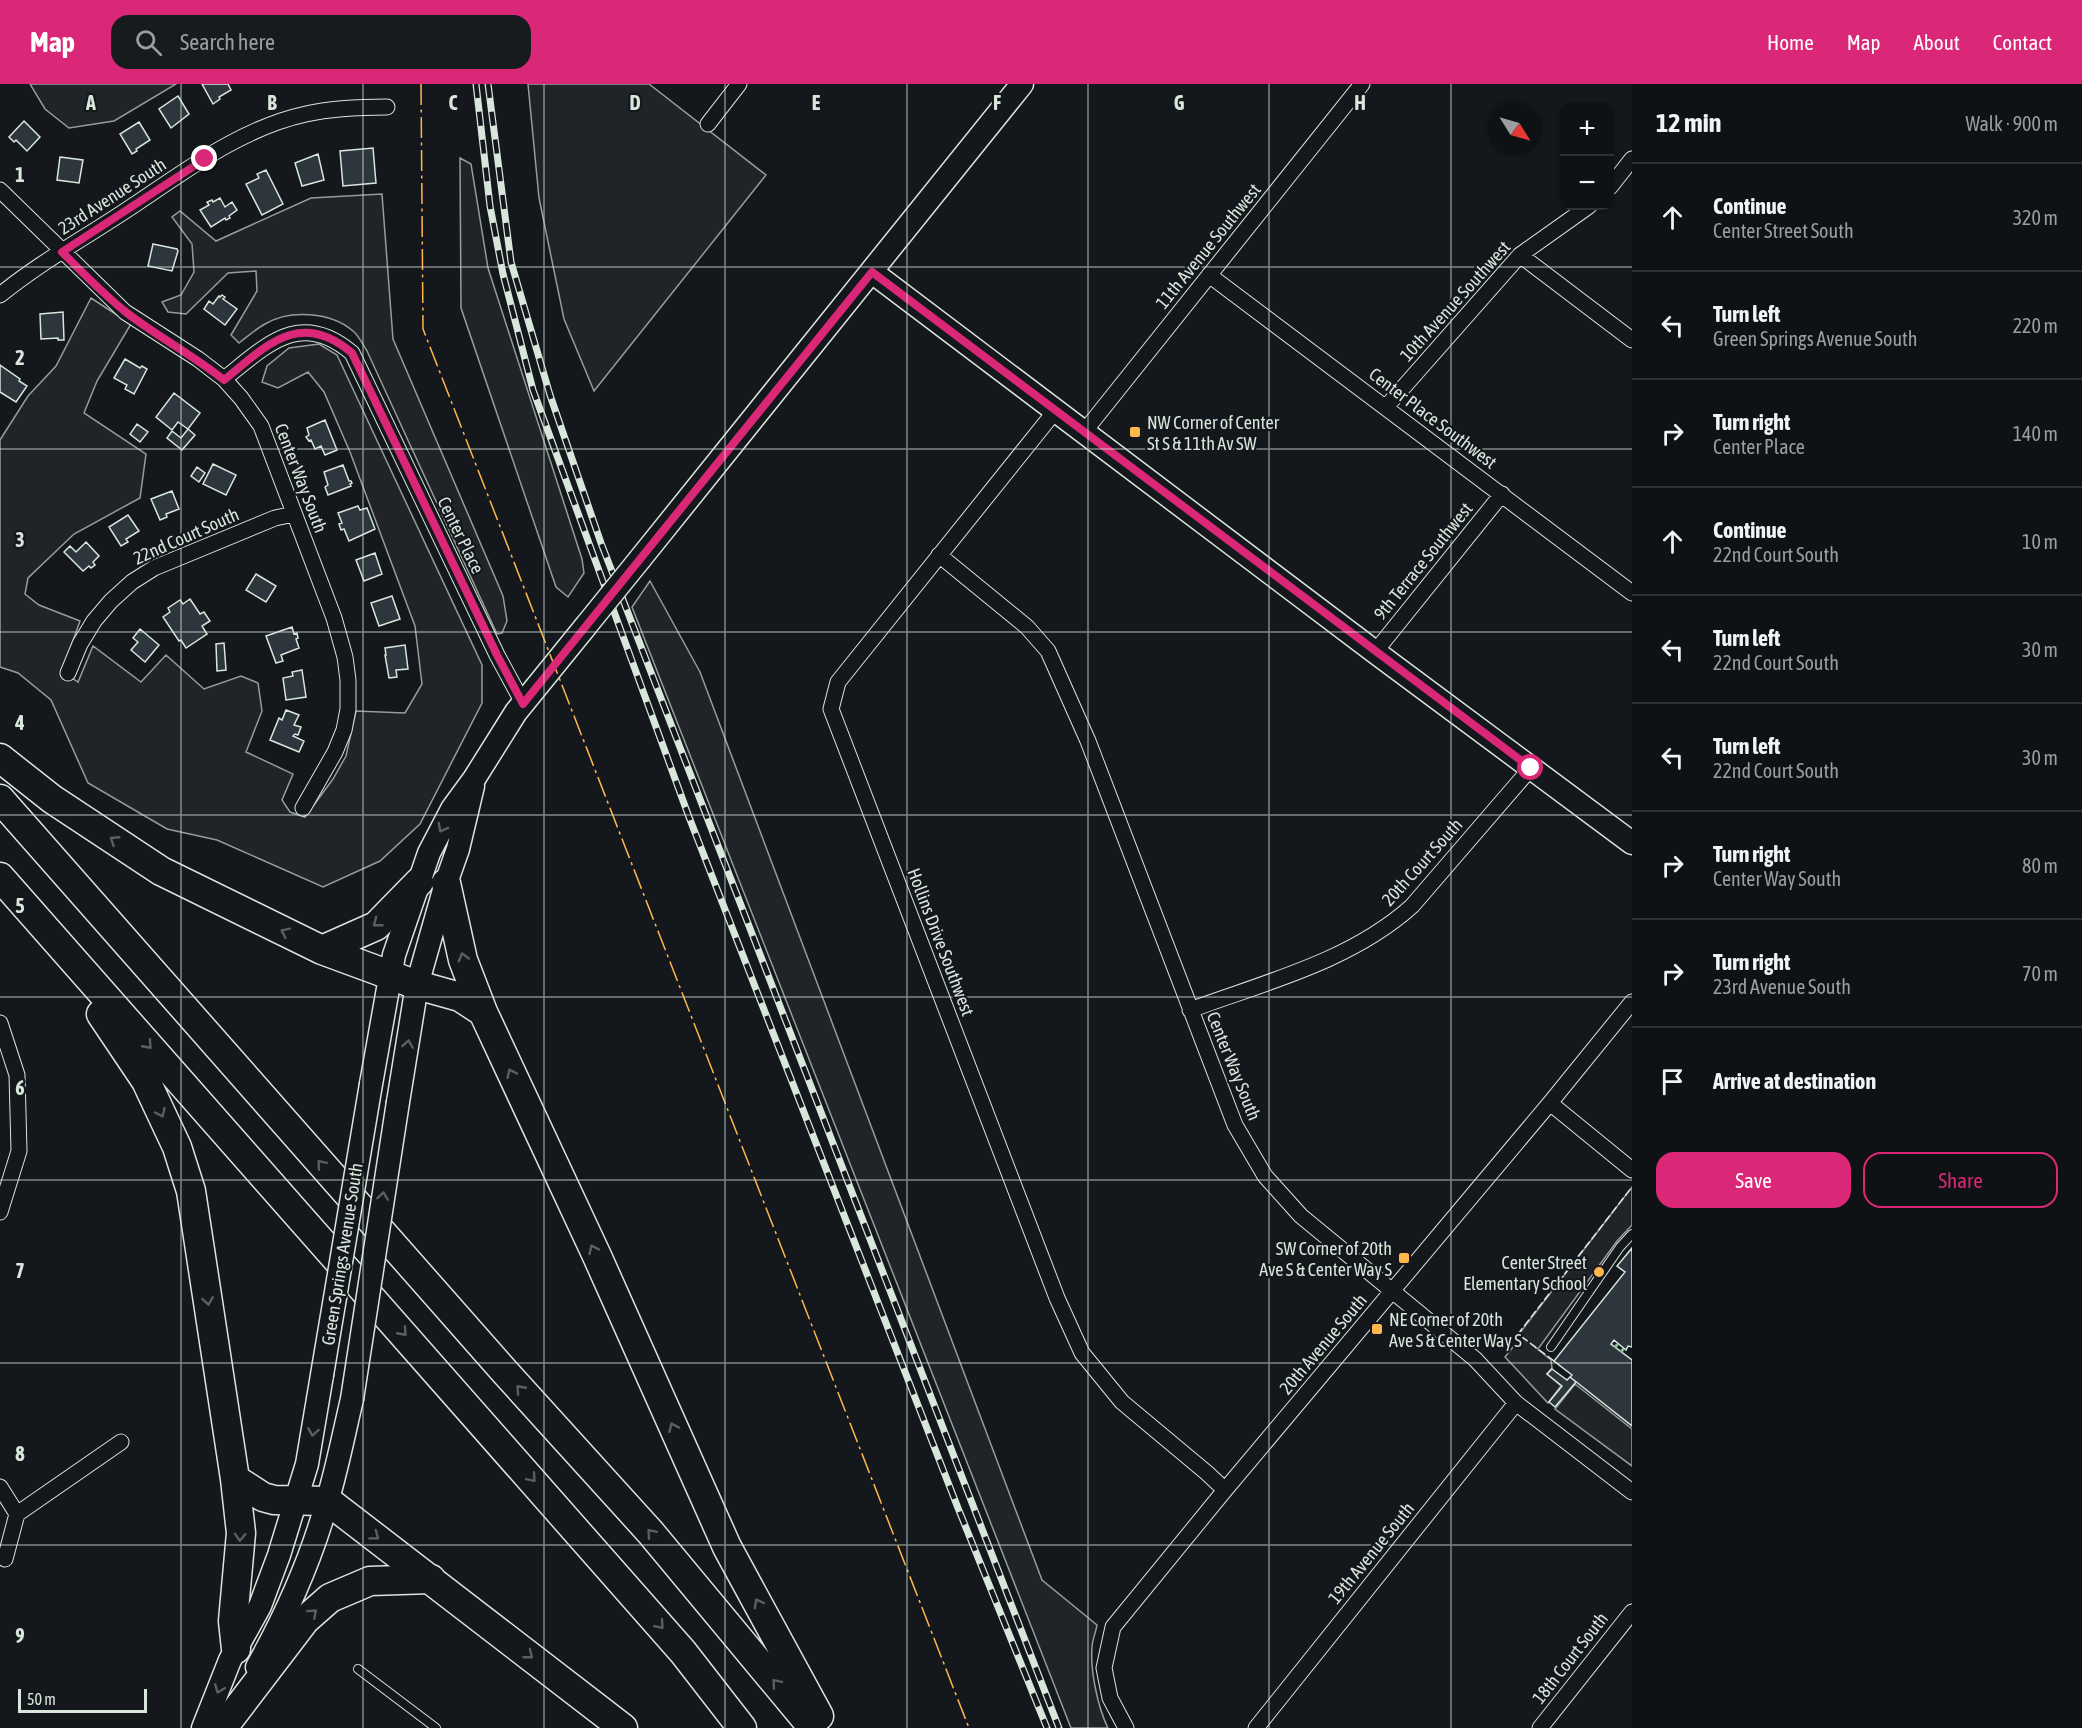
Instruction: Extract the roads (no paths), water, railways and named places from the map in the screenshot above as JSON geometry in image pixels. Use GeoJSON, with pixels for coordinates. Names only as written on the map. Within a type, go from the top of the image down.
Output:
{"type":"FeatureCollection","features":[{"type":"Feature","properties":{"kind":"highway"},"geometry":{"type":"LineString","coordinates":[[0,758],[52,799],[161,871],[322,950],[417,986],[460,997],[483,1012]]}},
{"type":"Feature","properties":{"kind":"highway"},"geometry":{"type":"LineString","coordinates":[[0,799],[505,1372],[651,1533],[813,1728]]}},
{"type":"Feature","properties":{"kind":"highway"},"geometry":{"type":"LineString","coordinates":[[0,877],[683,1652],[742,1728]]}},
{"type":"Feature","properties":{"kind":"highway"},"geometry":{"type":"LineString","coordinates":[[322,950],[376,926],[432,883],[483,1012],[597,1256],[727,1547],[826,1728]]}},
{"type":"Feature","properties":{"kind":"highway"},"geometry":{"type":"LineString","coordinates":[[40,922],[146,1081],[177,1147],[191,1191],[235,1479],[240,1533],[232,1621],[236,1649]]}},
{"type":"Feature","properties":{"kind":"highway"},"geometry":{"type":"LineString","coordinates":[[235,1479],[263,1497],[280,1501],[328,1501],[623,1728]]}},
{"type":"Feature","properties":{"kind":"highway"},"geometry":{"type":"LineString","coordinates":[[217,1725],[305,1620],[330,1598],[370,1581],[431,1579]]}},
{"type":"Feature","properties":{"kind":"main road","name":"Green Springs Avenue South"},"geometry":{"type":"LineString","coordinates":[[217,1725],[284,1618],[328,1501],[352,1399],[417,986],[432,883],[429,853],[453,809],[523,704],[1022,84]]}},
{"type":"Feature","properties":{"kind":"main road"},"geometry":{"type":"LineString","coordinates":[[872,272],[1632,843]]}},
{"type":"Feature","properties":{"kind":"main road","name":"Green Springs Avenue South"},"geometry":{"type":"LineString","coordinates":[[217,1725],[230,1660],[260,1606],[279,1555],[307,1464],[389,976],[394,955],[432,883]]}},
{"type":"Feature","properties":{"kind":"street"},"geometry":{"type":"LineString","coordinates":[[708,124],[739,84]]}},
{"type":"Feature","properties":{"kind":"street","name":"11th Avenue Southwest"},"geometry":{"type":"LineString","coordinates":[[1084,432],[1362,84]]}},
{"type":"Feature","properties":{"kind":"street","name":"23rd Avenue South"},"geometry":{"type":"LineString","coordinates":[[0,295],[205,159],[256,131],[304,114],[328,110],[387,107]]}},
{"type":"Feature","properties":{"kind":"street"},"geometry":{"type":"LineString","coordinates":[[1614,182],[1632,159]]}},
{"type":"Feature","properties":{"kind":"street","name":"Center Way South"},"geometry":{"type":"LineString","coordinates":[[0,190],[125,312],[198,359],[224,380],[241,398],[261,426],[334,618],[345,657],[348,680],[348,708],[344,730],[335,752],[303,808]]}},
{"type":"Feature","properties":{"kind":"street","name":"10th Avenue Southwest"},"geometry":{"type":"LineString","coordinates":[[1386,407],[1520,255],[1583,210]]}},
{"type":"Feature","properties":{"kind":"street"},"geometry":{"type":"LineString","coordinates":[[1520,255],[1632,340]]}},
{"type":"Feature","properties":{"kind":"street","name":"Center Place Southwest"},"geometry":{"type":"LineString","coordinates":[[1209,275],[1632,593]]}},
{"type":"Feature","properties":{"kind":"street","name":"Center Place"},"geometry":{"type":"LineString","coordinates":[[224,380],[275,340],[292,334],[309,333],[332,339],[352,353],[497,655],[523,704]]}},
{"type":"Feature","properties":{"kind":"street","name":"Hollins Drive Southwest"},"geometry":{"type":"LineString","coordinates":[[1056,410],[838,682],[831,709],[1057,1298],[1082,1353],[1122,1402],[1225,1490]]}},
{"type":"Feature","properties":{"kind":"street","name":"9th Terrace Southwest"},"geometry":{"type":"LineString","coordinates":[[1375,652],[1502,494]]}},
{"type":"Feature","properties":{"kind":"street","name":"22nd Court South"},"geometry":{"type":"LineString","coordinates":[[68,673],[80,644],[94,621],[132,582],[153,568],[275,518],[294,514]]}},
{"type":"Feature","properties":{"kind":"street","name":"Center Way South"},"geometry":{"type":"LineString","coordinates":[[939,555],[1027,627],[1048,651],[1088,741],[1235,1125],[1265,1176],[1302,1216],[1475,1359],[1516,1403],[1632,1492]]}},
{"type":"Feature","properties":{"kind":"street","name":"20th Court South"},"geometry":{"type":"LineString","coordinates":[[1190,1010],[1335,956],[1395,921],[1412,906],[1531,768]]}},
{"type":"Feature","properties":{"kind":"street","name":"20th Avenue South"},"geometry":{"type":"LineString","coordinates":[[1126,1728],[1110,1698],[1104,1668],[1113,1627],[1632,1002]]}},
{"type":"Feature","properties":{"kind":"street"},"geometry":{"type":"LineString","coordinates":[[0,1023],[17,1075],[19,1151],[0,1212]]}},
{"type":"Feature","properties":{"kind":"street"},"geometry":{"type":"LineString","coordinates":[[1550,1102],[1632,1170]]}},
{"type":"Feature","properties":{"kind":"street","name":"19th Avenue South"},"geometry":{"type":"LineString","coordinates":[[1256,1728],[1516,1403]]}},
{"type":"Feature","properties":{"kind":"street"},"geometry":{"type":"LineString","coordinates":[[5,1559],[17,1514],[121,1442]]}},
{"type":"Feature","properties":{"kind":"street"},"geometry":{"type":"LineString","coordinates":[[0,1487],[17,1514]]}},
{"type":"Feature","properties":{"kind":"street","name":"18th Court South"},"geometry":{"type":"LineString","coordinates":[[1540,1728],[1630,1619]]}},
{"type":"Feature","properties":{"kind":"lane"},"geometry":{"type":"LineString","coordinates":[[1551,1347],[1620,1247],[1632,1234]]}},
{"type":"Feature","properties":{"kind":"lane"},"geometry":{"type":"LineString","coordinates":[[358,1670],[436,1728]]}},
{"type":"Feature","properties":{"kind":"railway"},"geometry":{"type":"LineString","coordinates":[[476,84],[490,206],[503,274],[533,390],[689,817],[958,1508],[1047,1728]]}},
{"type":"Feature","properties":{"kind":"railway"},"geometry":{"type":"LineString","coordinates":[[488,84],[511,262],[550,395],[601,543],[1059,1728]]}},
{"type":"Feature","properties":{"kind":"place","name":"NW Corner of Center St S & 11th Av SW"},"geometry":{"type":"Point","coordinates":[1135,432]}},
{"type":"Feature","properties":{"kind":"place","name":"SW Corner of 20th Ave S & Center Way S"},"geometry":{"type":"Point","coordinates":[1404,1258]}},
{"type":"Feature","properties":{"kind":"place","name":"Center Street Elementary School"},"geometry":{"type":"Point","coordinates":[1599,1272]}},
{"type":"Feature","properties":{"kind":"place","name":"NE Corner of 20th Ave S & Center Way S"},"geometry":{"type":"Point","coordinates":[1377,1329]}}]}
